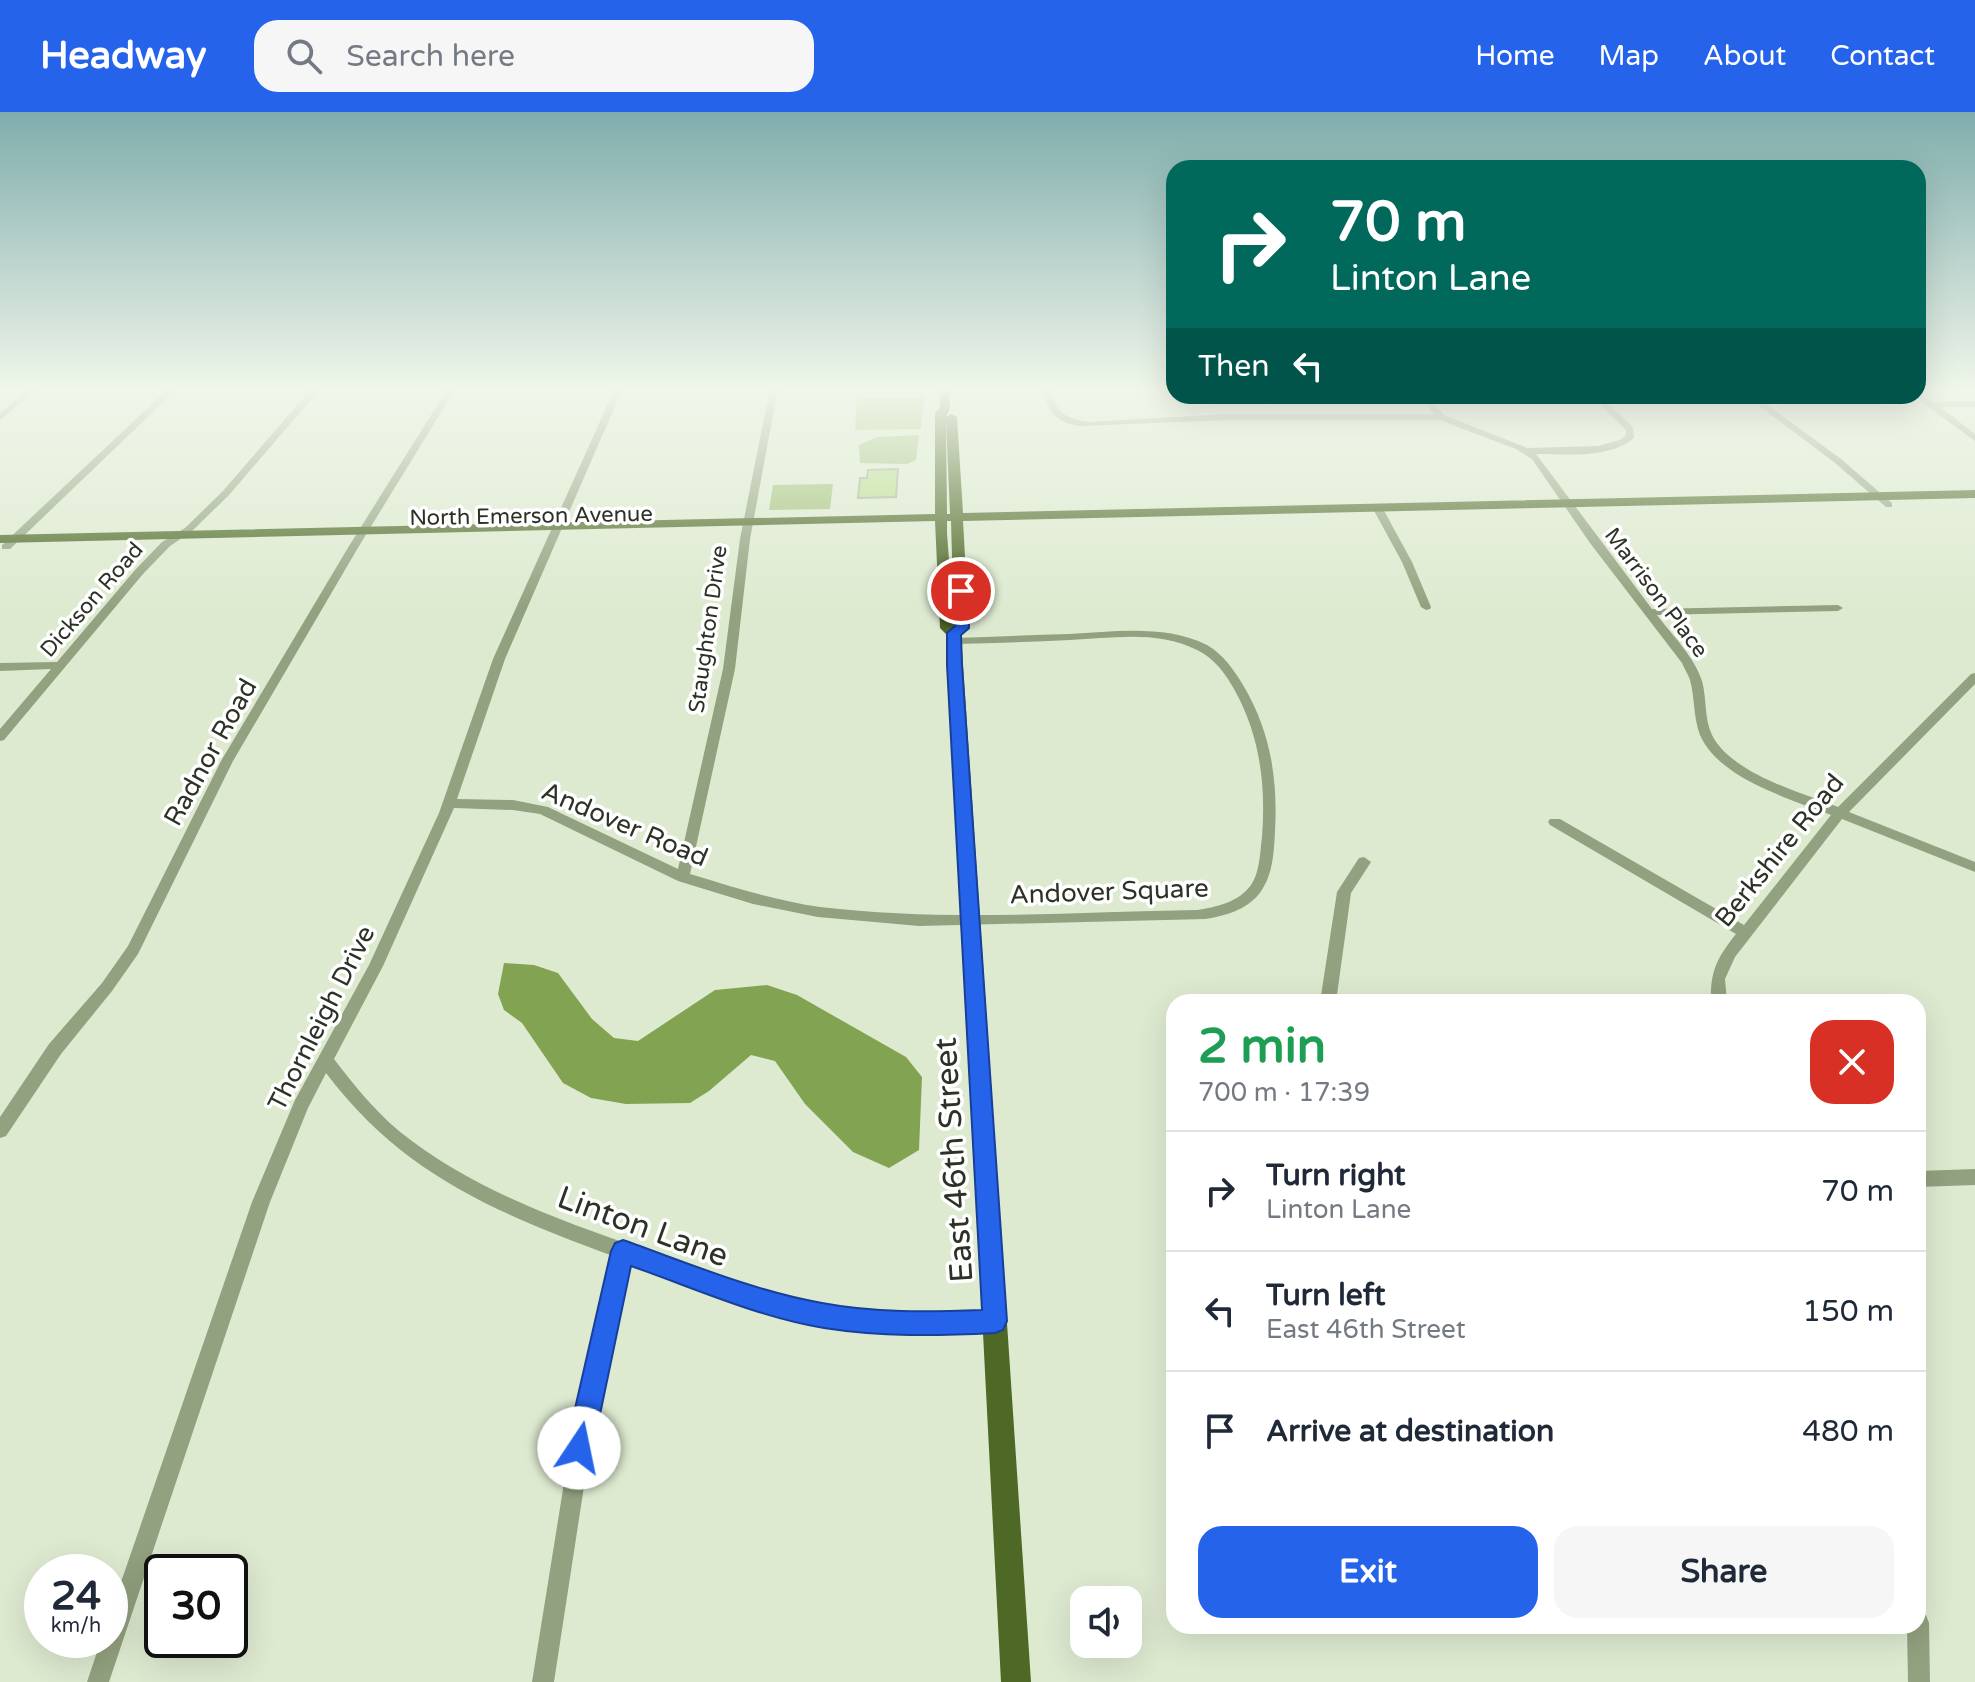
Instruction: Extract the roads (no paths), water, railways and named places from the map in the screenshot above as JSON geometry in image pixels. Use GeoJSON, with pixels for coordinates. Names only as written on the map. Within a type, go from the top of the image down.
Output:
{"type":"FeatureCollection","features":[{"type":"Feature","properties":{"kind":"main road","name":"East 46th Street"},"geometry":{"type":"LineString","coordinates":[[941,461],[947,628],[954,637],[1016,1682]]}},
{"type":"Feature","properties":{"kind":"main road","name":"East 46th Street"},"geometry":{"type":"LineString","coordinates":[[954,461],[962,628],[954,637]]}},
{"type":"Feature","properties":{"kind":"main road","name":"North Emerson Avenue"},"geometry":{"type":"LineString","coordinates":[[5,543],[183,534],[555,530],[1884,500],[1975,494]]}},
{"type":"Feature","properties":{"kind":"main road","name":"North Emerson Avenue"},"geometry":{"type":"LineString","coordinates":[[1884,500],[1975,503]]}},
{"type":"Feature","properties":{"kind":"main road","name":"North Emerson Avenue"},"geometry":{"type":"LineString","coordinates":[[5,543],[166,544],[362,534]]}},
{"type":"Feature","properties":{"kind":"street"},"geometry":{"type":"LineString","coordinates":[[5,543],[94,461]]}},
{"type":"Feature","properties":{"kind":"street","name":"Dickson Road"},"geometry":{"type":"LineString","coordinates":[[0,737],[166,544],[183,534],[254,461]]}},
{"type":"Feature","properties":{"kind":"street","name":"Radnor Road"},"geometry":{"type":"LineString","coordinates":[[0,1131],[55,1049],[107,987],[133,950],[212,788],[407,461]]}},
{"type":"Feature","properties":{"kind":"street","name":"Thornleigh Drive"},"geometry":{"type":"LineString","coordinates":[[98,1682],[261,1202],[301,1105],[394,929],[449,803],[499,659],[586,461]]}},
{"type":"Feature","properties":{"kind":"street","name":"Staughton Drive"},"geometry":{"type":"LineString","coordinates":[[683,877],[733,647],[747,525],[760,461]]}},
{"type":"Feature","properties":{"kind":"street","name":"Marrison Place"},"geometry":{"type":"LineString","coordinates":[[1539,461],[1692,671],[1700,697],[1703,728],[1723,757],[1757,780],[1975,867]]}},
{"type":"Feature","properties":{"kind":"street"},"geometry":{"type":"LineString","coordinates":[[1838,461],[1884,500]]}},
{"type":"Feature","properties":{"kind":"street"},"geometry":{"type":"LineString","coordinates":[[1380,511],[1411,568],[1426,607]]}},
{"type":"Feature","properties":{"kind":"street"},"geometry":{"type":"LineString","coordinates":[[1649,612],[1838,608]]}},
{"type":"Feature","properties":{"kind":"street","name":"Andover Square"},"geometry":{"type":"LineString","coordinates":[[954,637],[1146,634],[1175,638],[1202,647],[1229,671],[1253,713],[1266,752],[1271,803],[1263,877],[1245,899],[1226,909],[1197,915],[970,920]]}},
{"type":"Feature","properties":{"kind":"street"},"geometry":{"type":"LineString","coordinates":[[0,667],[60,665]]}},
{"type":"Feature","properties":{"kind":"street","name":"Berkshire Road"},"geometry":{"type":"LineString","coordinates":[[1719,994],[1718,979],[1722,966],[1840,813],[1975,677]]}},
{"type":"Feature","properties":{"kind":"street","name":"Andover Road"},"geometry":{"type":"LineString","coordinates":[[449,803],[513,805],[551,813],[635,857],[683,877],[761,901],[818,912],[893,920],[970,920]]}},
{"type":"Feature","properties":{"kind":"street"},"geometry":{"type":"LineString","coordinates":[[1555,822],[1746,933]]}},
{"type":"Feature","properties":{"kind":"street"},"geometry":{"type":"LineString","coordinates":[[1329,994],[1344,892],[1364,862]]}},
{"type":"Feature","properties":{"kind":"street","name":"Linton Lane"},"geometry":{"type":"LineString","coordinates":[[325,1059],[381,1126],[434,1167],[509,1209],[745,1295],[814,1314],[900,1324],[995,1321]]}},
{"type":"Feature","properties":{"kind":"street"},"geometry":{"type":"LineString","coordinates":[[1926,1179],[1975,1177]]}},
{"type":"Feature","properties":{"kind":"street"},"geometry":{"type":"LineString","coordinates":[[543,1682],[584,1421],[623,1251]]}},
{"type":"Feature","properties":{"kind":"street"},"geometry":{"type":"LineString","coordinates":[[1918,1634],[1919,1682]]}}]}
